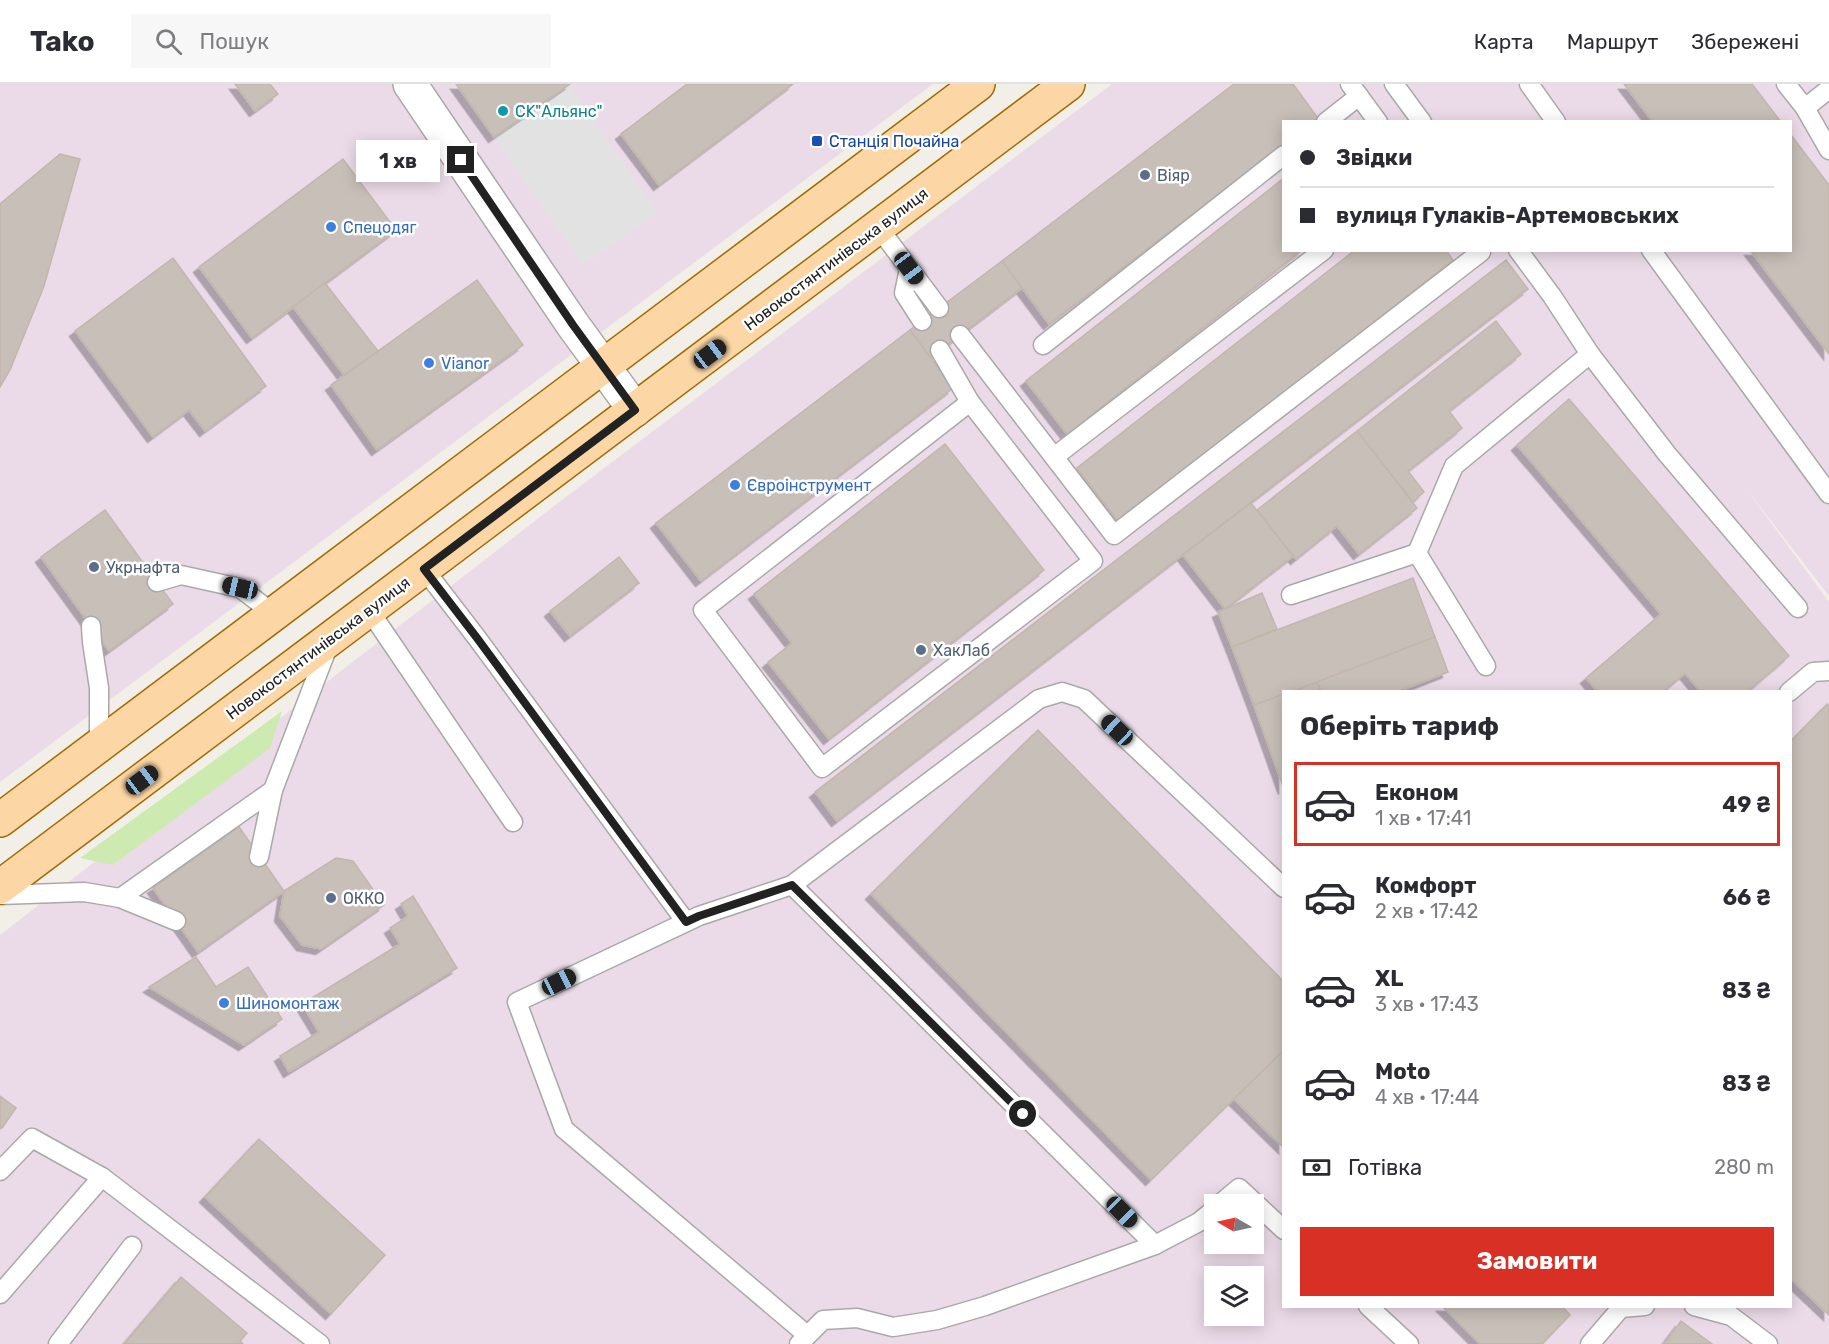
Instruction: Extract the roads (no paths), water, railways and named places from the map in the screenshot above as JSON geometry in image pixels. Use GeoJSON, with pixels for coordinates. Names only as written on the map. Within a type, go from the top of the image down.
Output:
{"type":"FeatureCollection","features":[{"type":"Feature","properties":{"kind":"main road"},"geometry":{"type":"LineString","coordinates":[[0,820],[978,84]]}},
{"type":"Feature","properties":{"kind":"main road","name":"Новокостянтинівська вулиця"},"geometry":{"type":"LineString","coordinates":[[0,887],[1068,84]]}},
{"type":"Feature","properties":{"kind":"street"},"geometry":{"type":"LineString","coordinates":[[410,84],[635,410]]}},
{"type":"Feature","properties":{"kind":"lane"},"geometry":{"type":"LineString","coordinates":[[1394,84],[1421,120]]}},
{"type":"Feature","properties":{"kind":"lane"},"geometry":{"type":"LineString","coordinates":[[1529,84],[1555,120]]}},
{"type":"Feature","properties":{"kind":"lane"},"geometry":{"type":"LineString","coordinates":[[1786,84],[1805,108],[1829,150]]}},
{"type":"Feature","properties":{"kind":"lane"},"geometry":{"type":"LineString","coordinates":[[1805,108],[1829,89]]}},
{"type":"Feature","properties":{"kind":"lane"},"geometry":{"type":"LineString","coordinates":[[1328,120],[1354,90],[1376,120]]}},
{"type":"Feature","properties":{"kind":"lane"},"geometry":{"type":"LineString","coordinates":[[1043,345],[1282,157]]}},
{"type":"Feature","properties":{"kind":"lane"},"geometry":{"type":"LineString","coordinates":[[878,227],[939,308]]}},
{"type":"Feature","properties":{"kind":"lane"},"geometry":{"type":"LineString","coordinates":[[1054,457],[1321,252]]}},
{"type":"Feature","properties":{"kind":"lane"},"geometry":{"type":"LineString","coordinates":[[960,335],[1114,535],[1481,252]]}},
{"type":"Feature","properties":{"kind":"lane"},"geometry":{"type":"LineString","coordinates":[[1519,252],[1590,354],[1667,454],[1798,608]]}},
{"type":"Feature","properties":{"kind":"lane"},"geometry":{"type":"LineString","coordinates":[[1652,252],[1829,494]]}},
{"type":"Feature","properties":{"kind":"lane"},"geometry":{"type":"LineString","coordinates":[[909,268],[904,293],[922,321]]}},
{"type":"Feature","properties":{"kind":"lane"},"geometry":{"type":"LineString","coordinates":[[940,350],[970,402],[1092,561],[822,768],[703,610],[970,402]]}},
{"type":"Feature","properties":{"kind":"lane"},"geometry":{"type":"LineString","coordinates":[[1291,595],[1417,553],[1454,466],[1590,354]]}},
{"type":"Feature","properties":{"kind":"lane"},"geometry":{"type":"LineString","coordinates":[[1417,553],[1486,666]]}},
{"type":"Feature","properties":{"kind":"lane"},"geometry":{"type":"LineString","coordinates":[[424,569],[686,922]]}},
{"type":"Feature","properties":{"kind":"lane"},"geometry":{"type":"LineString","coordinates":[[157,582],[182,575],[240,588],[274,614]]}},
{"type":"Feature","properties":{"kind":"lane"},"geometry":{"type":"LineString","coordinates":[[369,610],[513,822]]}},
{"type":"Feature","properties":{"kind":"lane"},"geometry":{"type":"LineString","coordinates":[[92,626],[99,688],[99,746]]}},
{"type":"Feature","properties":{"kind":"lane"},"geometry":{"type":"LineString","coordinates":[[259,857],[273,790],[331,639]]}},
{"type":"Feature","properties":{"kind":"lane"},"geometry":{"type":"LineString","coordinates":[[1792,690],[1813,672],[1829,671]]}},
{"type":"Feature","properties":{"kind":"lane"},"geometry":{"type":"LineString","coordinates":[[1204,1218],[1155,1245],[937,1320],[893,1327],[857,1318],[823,1320],[803,1340],[564,1129],[517,1002],[699,916],[792,885],[1039,699],[1062,692],[1084,699],[1282,886]]}},
{"type":"Feature","properties":{"kind":"lane"},"geometry":{"type":"LineString","coordinates":[[120,898],[273,790]]}},
{"type":"Feature","properties":{"kind":"lane"},"geometry":{"type":"LineString","coordinates":[[792,885],[1155,1245]]}},
{"type":"Feature","properties":{"kind":"lane"},"geometry":{"type":"LineString","coordinates":[[0,895],[84,892],[120,898],[176,921]]}},
{"type":"Feature","properties":{"kind":"lane"},"geometry":{"type":"LineString","coordinates":[[0,1171],[32,1138],[102,1177],[321,1344]]}},
{"type":"Feature","properties":{"kind":"lane"},"geometry":{"type":"LineString","coordinates":[[0,1294],[102,1177]]}},
{"type":"Feature","properties":{"kind":"lane"},"geometry":{"type":"LineString","coordinates":[[1232,1194],[1239,1188],[1245,1194]]}},
{"type":"Feature","properties":{"kind":"lane"},"geometry":{"type":"LineString","coordinates":[[1264,1211],[1282,1228]]}},
{"type":"Feature","properties":{"kind":"lane"},"geometry":{"type":"LineString","coordinates":[[57,1344],[132,1246]]}},
{"type":"Feature","properties":{"kind":"lane"},"geometry":{"type":"LineString","coordinates":[[1370,1308],[1409,1344]]}},
{"type":"Feature","properties":{"kind":"lane"},"geometry":{"type":"LineString","coordinates":[[1590,1344],[1621,1308]]}},
{"type":"Feature","properties":{"kind":"lane"},"geometry":{"type":"LineString","coordinates":[[1701,1308],[1731,1316],[1768,1344]]}},
{"type":"Feature","properties":{"kind":"place","name":"CK\"Альянс\""},"geometry":{"type":"Point","coordinates":[503,111]}},
{"type":"Feature","properties":{"kind":"place","name":"Станція Почайна"},"geometry":{"type":"Point","coordinates":[817,141]}},
{"type":"Feature","properties":{"kind":"place","name":"Віяр"},"geometry":{"type":"Point","coordinates":[1145,175]}},
{"type":"Feature","properties":{"kind":"place","name":"Спецодяг"},"geometry":{"type":"Point","coordinates":[331,227]}},
{"type":"Feature","properties":{"kind":"place","name":"Vianor"},"geometry":{"type":"Point","coordinates":[429,363]}},
{"type":"Feature","properties":{"kind":"place","name":"Євроiнструмент"},"geometry":{"type":"Point","coordinates":[735,485]}},
{"type":"Feature","properties":{"kind":"place","name":"Укрнафта"},"geometry":{"type":"Point","coordinates":[94,567]}},
{"type":"Feature","properties":{"kind":"place","name":"ХакЛаб"},"geometry":{"type":"Point","coordinates":[921,650]}},
{"type":"Feature","properties":{"kind":"place","name":"ОККО"},"geometry":{"type":"Point","coordinates":[331,898]}},
{"type":"Feature","properties":{"kind":"place","name":"Шиномонтаж"},"geometry":{"type":"Point","coordinates":[224,1003]}}]}
